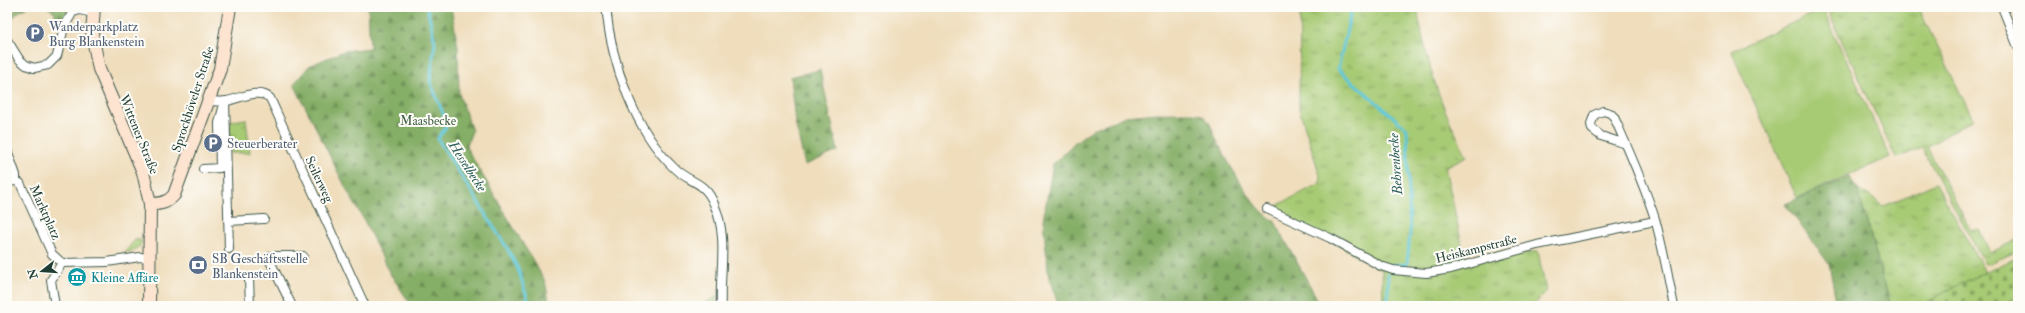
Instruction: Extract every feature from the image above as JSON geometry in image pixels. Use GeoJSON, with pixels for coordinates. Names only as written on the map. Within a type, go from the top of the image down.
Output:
{"type":"FeatureCollection","features":[{"type":"Feature","properties":{"kind":"main road","name":"Sprockhöveler Straße"},"geometry":{"type":"LineString","coordinates":[[150,204],[162,204],[174,195],[223,58],[230,7]]}},
{"type":"Feature","properties":{"kind":"main road","name":"Wittener Straße"},"geometry":{"type":"LineString","coordinates":[[93,10],[93,39],[99,69],[143,172],[150,204],[149,306]]}},
{"type":"Feature","properties":{"kind":"street"},"geometry":{"type":"LineString","coordinates":[[606,7],[615,59],[632,104],[654,146],[676,170],[703,186],[714,203],[722,228],[724,252],[721,306]]}},
{"type":"Feature","properties":{"kind":"street"},"geometry":{"type":"LineString","coordinates":[[2002,7],[2018,48]]}},
{"type":"Feature","properties":{"kind":"street"},"geometry":{"type":"LineString","coordinates":[[7,40],[19,59],[34,68],[40,68],[48,65],[57,56],[64,27],[73,12],[80,10],[93,10]]}},
{"type":"Feature","properties":{"kind":"street","name":"Seilerweg"},"geometry":{"type":"LineString","coordinates":[[208,101],[225,101],[259,93],[265,94],[270,98],[365,306]]}},
{"type":"Feature","properties":{"kind":"street"},"geometry":{"type":"LineString","coordinates":[[203,169],[220,168],[219,123],[225,101]]}},
{"type":"Feature","properties":{"kind":"street"},"geometry":{"type":"LineString","coordinates":[[225,101],[229,249]]}},
{"type":"Feature","properties":{"kind":"street"},"geometry":{"type":"LineString","coordinates":[[1626,144],[1596,133],[1591,124],[1594,115],[1603,111],[1610,113],[1626,144],[1642,182],[1655,221],[1674,306]]}},
{"type":"Feature","properties":{"kind":"street"},"geometry":{"type":"LineString","coordinates":[[7,150],[16,176],[16,181]]}},
{"type":"Feature","properties":{"kind":"street","name":"Marktplatz"},"geometry":{"type":"LineString","coordinates":[[7,182],[16,181],[22,187],[52,255],[62,263]]}},
{"type":"Feature","properties":{"kind":"street","name":"Heiskampstraße"},"geometry":{"type":"LineString","coordinates":[[1267,209],[1330,238],[1381,266],[1393,270],[1426,273],[1451,269],[1537,245],[1655,221]]}},
{"type":"Feature","properties":{"kind":"street"},"geometry":{"type":"LineString","coordinates":[[228,221],[264,219]]}},
{"type":"Feature","properties":{"kind":"street"},"geometry":{"type":"LineString","coordinates":[[292,306],[269,259],[271,256],[303,256]]}},
{"type":"Feature","properties":{"kind":"street"},"geometry":{"type":"LineString","coordinates":[[55,306],[51,280],[62,263],[107,262],[140,257],[149,258]]}},
{"type":"Feature","properties":{"kind":"street"},"geometry":{"type":"LineString","coordinates":[[249,278],[250,306]]}},
{"type":"Feature","properties":{"kind":"green space"},"geometry":{"type":"Polygon","coordinates":[[[7,7],[27,7],[17,13],[7,25],[7,7]]]}},
{"type":"Feature","properties":{"kind":"green space"},"geometry":{"type":"Polygon","coordinates":[[[47,7],[79,7],[68,11],[60,26],[55,19],[55,12],[47,7]]]}},
{"type":"Feature","properties":{"kind":"green space","name":"Maasbecke"},"geometry":{"type":"Polygon","coordinates":[[[368,7],[451,7],[458,47],[459,94],[472,131],[466,147],[545,281],[550,306],[412,306],[389,272],[294,84],[309,66],[344,51],[370,48],[368,7]]]}},
{"type":"Feature","properties":{"kind":"green space"},"geometry":{"type":"Polygon","coordinates":[[[1300,7],[1418,7],[1419,22],[1437,90],[1453,129],[1467,156],[1445,167],[1466,263],[1538,251],[1546,291],[1533,306],[1383,306],[1382,270],[1280,212],[1276,206],[1319,184],[1321,179],[1299,108],[1300,7]]]}},
{"type":"Feature","properties":{"kind":"green space"},"geometry":{"type":"Polygon","coordinates":[[[1826,7],[1918,7],[1973,119],[1927,147],[1971,231],[1979,229],[1990,253],[2018,239],[2018,251],[1985,264],[1922,148],[1896,158],[1826,7]]]}},
{"type":"Feature","properties":{"kind":"green space"},"geometry":{"type":"Polygon","coordinates":[[[1823,9],[1890,157],[1797,198],[1731,51],[1823,9]]]}},
{"type":"Feature","properties":{"kind":"green space"},"geometry":{"type":"Polygon","coordinates":[[[820,70],[838,151],[805,165],[795,122],[790,77],[820,70]]]}},
{"type":"Feature","properties":{"kind":"green space"},"geometry":{"type":"Polygon","coordinates":[[[1158,113],[1198,113],[1206,119],[1227,159],[1250,197],[1266,215],[1274,220],[1321,306],[1059,306],[1049,279],[1043,220],[1053,164],[1074,143],[1093,129],[1126,116],[1158,113]]]}},
{"type":"Feature","properties":{"kind":"green space"},"geometry":{"type":"Polygon","coordinates":[[[246,119],[250,153],[230,153],[230,125],[233,121],[246,119]]]}},
{"type":"Feature","properties":{"kind":"green space"},"geometry":{"type":"Polygon","coordinates":[[[1849,177],[1857,188],[1891,306],[1837,306],[1829,264],[1785,204],[1849,177]]]}},
{"type":"Feature","properties":{"kind":"green space"},"geometry":{"type":"Polygon","coordinates":[[[1936,183],[1985,272],[1921,306],[1891,306],[1857,188],[1884,206],[1936,183]]]}},
{"type":"Feature","properties":{"kind":"green space"},"geometry":{"type":"Polygon","coordinates":[[[135,240],[142,240],[138,248],[124,253],[135,240]]]}},
{"type":"Feature","properties":{"kind":"green space"},"geometry":{"type":"Polygon","coordinates":[[[2018,257],[2018,306],[1921,306],[1950,289],[2018,257]]]}},
{"type":"Feature","properties":{"kind":"green space"},"geometry":{"type":"Polygon","coordinates":[[[716,297],[716,306],[700,306],[716,297]]]}},
{"type":"Feature","properties":{"kind":"waterway","name":"Hesselbecke"},"geometry":{"type":"LineString","coordinates":[[427,7],[435,42],[430,81],[446,121],[446,127],[438,138],[439,141],[507,248],[518,269],[530,306]]}},
{"type":"Feature","properties":{"kind":"waterway","name":"Behrenbecke"},"geometry":{"type":"LineString","coordinates":[[1352,7],[1338,69],[1407,129],[1410,234],[1407,264],[1392,265]]}},
{"type":"Feature","properties":{"kind":"waterway","name":"Behrenbecke"},"geometry":{"type":"LineString","coordinates":[[1388,274],[1388,300],[1396,306]]}},
{"type":"Feature","properties":{"kind":"place","name":"Wanderparkplatz Burg Blankenstein"},"geometry":{"type":"Point","coordinates":[35,33]}},
{"type":"Feature","properties":{"kind":"place","name":"Steuerberater"},"geometry":{"type":"Point","coordinates":[213,143]}},
{"type":"Feature","properties":{"kind":"place","name":"SB Geschäftsstelle Blankenstein"},"geometry":{"type":"Point","coordinates":[198,265]}},
{"type":"Feature","properties":{"kind":"place","name":"Kleine Affäre"},"geometry":{"type":"Point","coordinates":[77,277]}}]}
